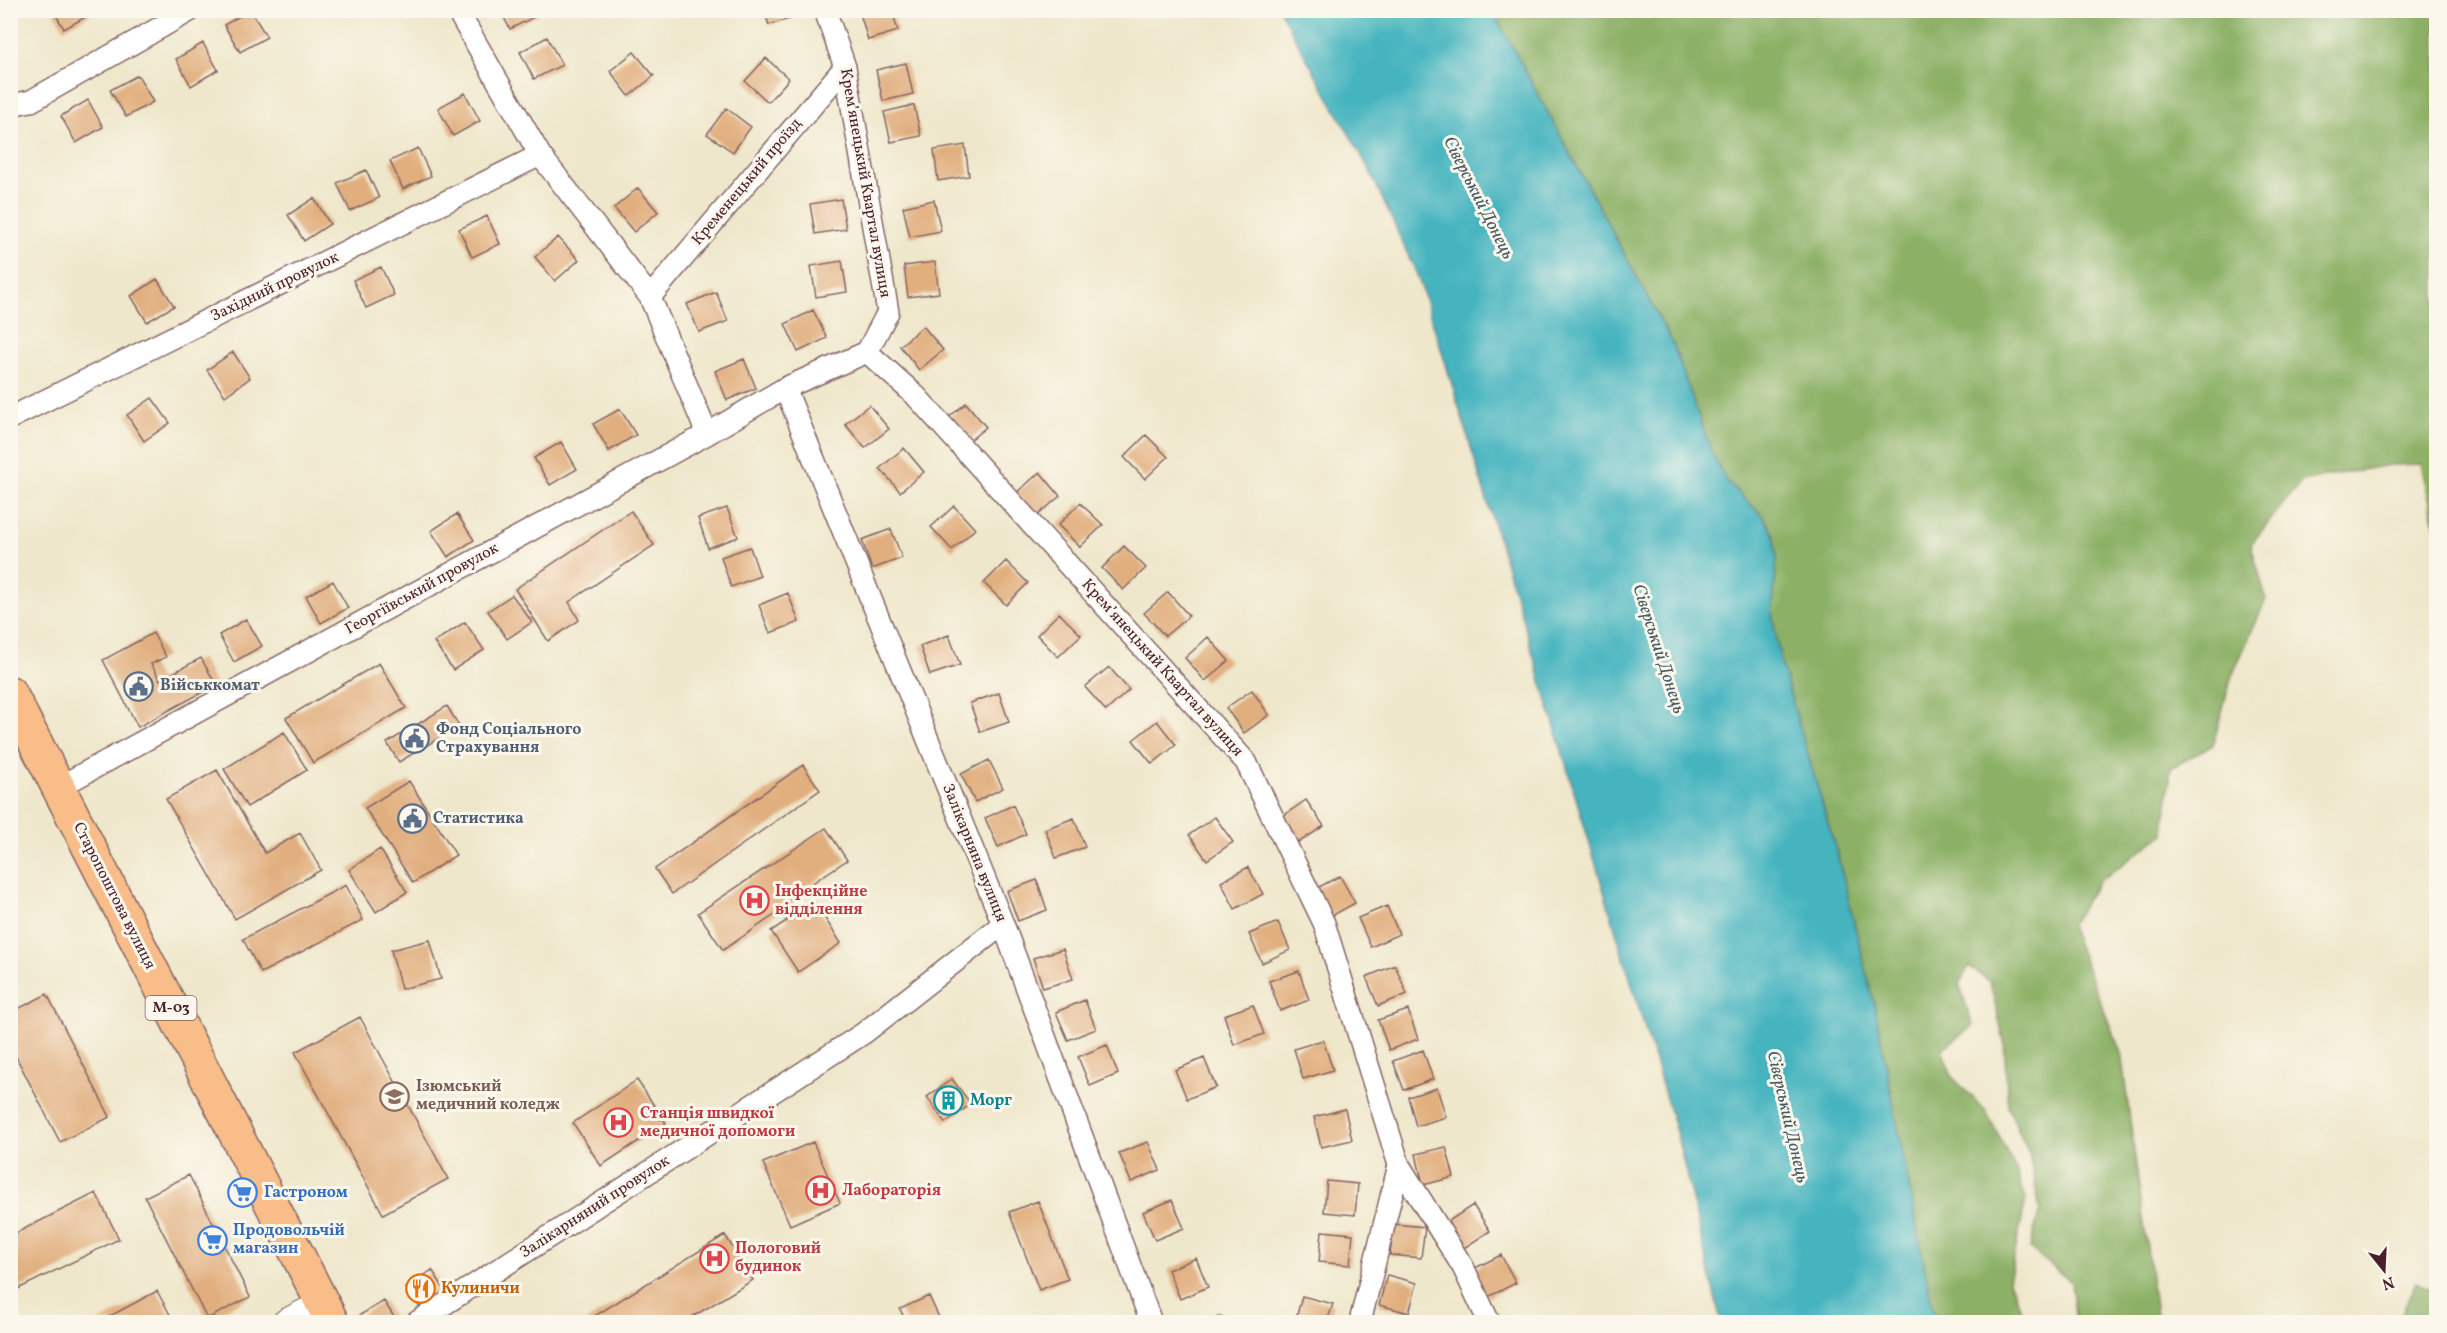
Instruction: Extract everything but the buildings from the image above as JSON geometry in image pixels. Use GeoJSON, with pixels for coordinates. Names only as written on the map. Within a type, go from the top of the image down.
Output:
{"type":"FeatureCollection","features":[{"type":"Feature","properties":{"kind":"highway","name":"Старопоштова вулиця"},"geometry":{"type":"LineString","coordinates":[[10,693],[326,1313]]}},
{"type":"Feature","properties":{"kind":"street"},"geometry":{"type":"LineString","coordinates":[[10,105],[31,100],[191,10]]}},
{"type":"Feature","properties":{"kind":"street"},"geometry":{"type":"LineString","coordinates":[[457,10],[540,155],[650,297],[707,434]]}},
{"type":"Feature","properties":{"kind":"street","name":"Крем’янецький Квартал вулиця"},"geometry":{"type":"LineString","coordinates":[[825,10],[845,67],[888,312],[867,352],[915,395],[1246,762],[1324,923],[1399,1165],[1463,1267],[1489,1323]]}},
{"type":"Feature","properties":{"kind":"street","name":"Кременецький проїзд"},"geometry":{"type":"LineString","coordinates":[[650,297],[845,67]]}},
{"type":"Feature","properties":{"kind":"street","name":"Західний провулок"},"geometry":{"type":"LineString","coordinates":[[10,418],[540,155]]}},
{"type":"Feature","properties":{"kind":"street"},"geometry":{"type":"LineString","coordinates":[[785,388],[867,352]]}},
{"type":"Feature","properties":{"kind":"street","name":"Георгіївський провулок"},"geometry":{"type":"LineString","coordinates":[[59,787],[707,434],[785,388]]}},
{"type":"Feature","properties":{"kind":"street","name":"Залікарняна вулиця"},"geometry":{"type":"LineString","coordinates":[[785,388],[1003,924],[1151,1323]]}},
{"type":"Feature","properties":{"kind":"street","name":"Залікарняний провулок"},"geometry":{"type":"LineString","coordinates":[[417,1323],[864,1034],[1003,924]]}},
{"type":"Feature","properties":{"kind":"street"},"geometry":{"type":"LineString","coordinates":[[1360,1323],[1399,1165]]}},
{"type":"Feature","properties":{"kind":"street"},"geometry":{"type":"LineString","coordinates":[[286,1323],[326,1313]]}},
{"type":"Feature","properties":{"kind":"green space"},"geometry":{"type":"Polygon","coordinates":[[[1493,11],[2436,11],[2436,528],[2421,464],[2389,465],[2302,481],[2251,544],[2266,599],[2231,678],[2213,745],[2171,768],[2164,834],[2098,882],[2070,926],[2121,1053],[2157,1322],[2076,1322],[2071,1282],[2030,1248],[2040,1209],[2029,1153],[2008,1107],[2004,1041],[1990,982],[1969,966],[1959,984],[1973,1026],[1942,1049],[1952,1077],[1986,1111],[2016,1170],[2026,1199],[2009,1281],[2026,1322],[1935,1322],[1875,1008],[1838,857],[1781,663],[1772,615],[1777,558],[1763,516],[1727,482],[1713,456],[1673,344],[1493,11]]]}},
{"type":"Feature","properties":{"kind":"green space"},"geometry":{"type":"Polygon","coordinates":[[[2416,1282],[2436,1292],[2436,1322],[2400,1322],[2399,1320],[2416,1282]]]}},
{"type":"Feature","properties":{"kind":"water","name":"Сіверський Донець"},"geometry":{"type":"Polygon","coordinates":[[[1280,11],[1493,11],[1673,344],[1713,456],[1727,482],[1763,516],[1774,535],[1777,558],[1772,615],[1781,663],[1838,857],[1875,1008],[1935,1322],[1721,1322],[1677,1135],[1418,277],[1370,171],[1280,11]]]}},
{"type":"Feature","properties":{"kind":"place","name":"Вiйськкомат"},"geometry":{"type":"Point","coordinates":[139,686]}},
{"type":"Feature","properties":{"kind":"place","name":"Фонд Соцiального Страхування"},"geometry":{"type":"Point","coordinates":[415,739]}},
{"type":"Feature","properties":{"kind":"place","name":"Статистика"},"geometry":{"type":"Point","coordinates":[412,819]}},
{"type":"Feature","properties":{"kind":"place","name":"Інфекційне відділення"},"geometry":{"type":"Point","coordinates":[754,901]}},
{"type":"Feature","properties":{"kind":"place","name":"Ізюмський медичний коледж"},"geometry":{"type":"Point","coordinates":[395,1096]}},
{"type":"Feature","properties":{"kind":"place","name":"Морг"},"geometry":{"type":"Point","coordinates":[949,1101]}},
{"type":"Feature","properties":{"kind":"place","name":"Станція швидкої медичної допомоги"},"geometry":{"type":"Point","coordinates":[619,1123]}},
{"type":"Feature","properties":{"kind":"place","name":"Лабораторія"},"geometry":{"type":"Point","coordinates":[821,1191]}},
{"type":"Feature","properties":{"kind":"place","name":"Гастроном"},"geometry":{"type":"Point","coordinates":[243,1193]}},
{"type":"Feature","properties":{"kind":"place","name":"Продовольчiй магазин"},"geometry":{"type":"Point","coordinates":[212,1240]}},
{"type":"Feature","properties":{"kind":"place","name":"Пологовий будинок"},"geometry":{"type":"Point","coordinates":[714,1258]}},
{"type":"Feature","properties":{"kind":"place","name":"Кулиничи"},"geometry":{"type":"Point","coordinates":[420,1289]}}]}
